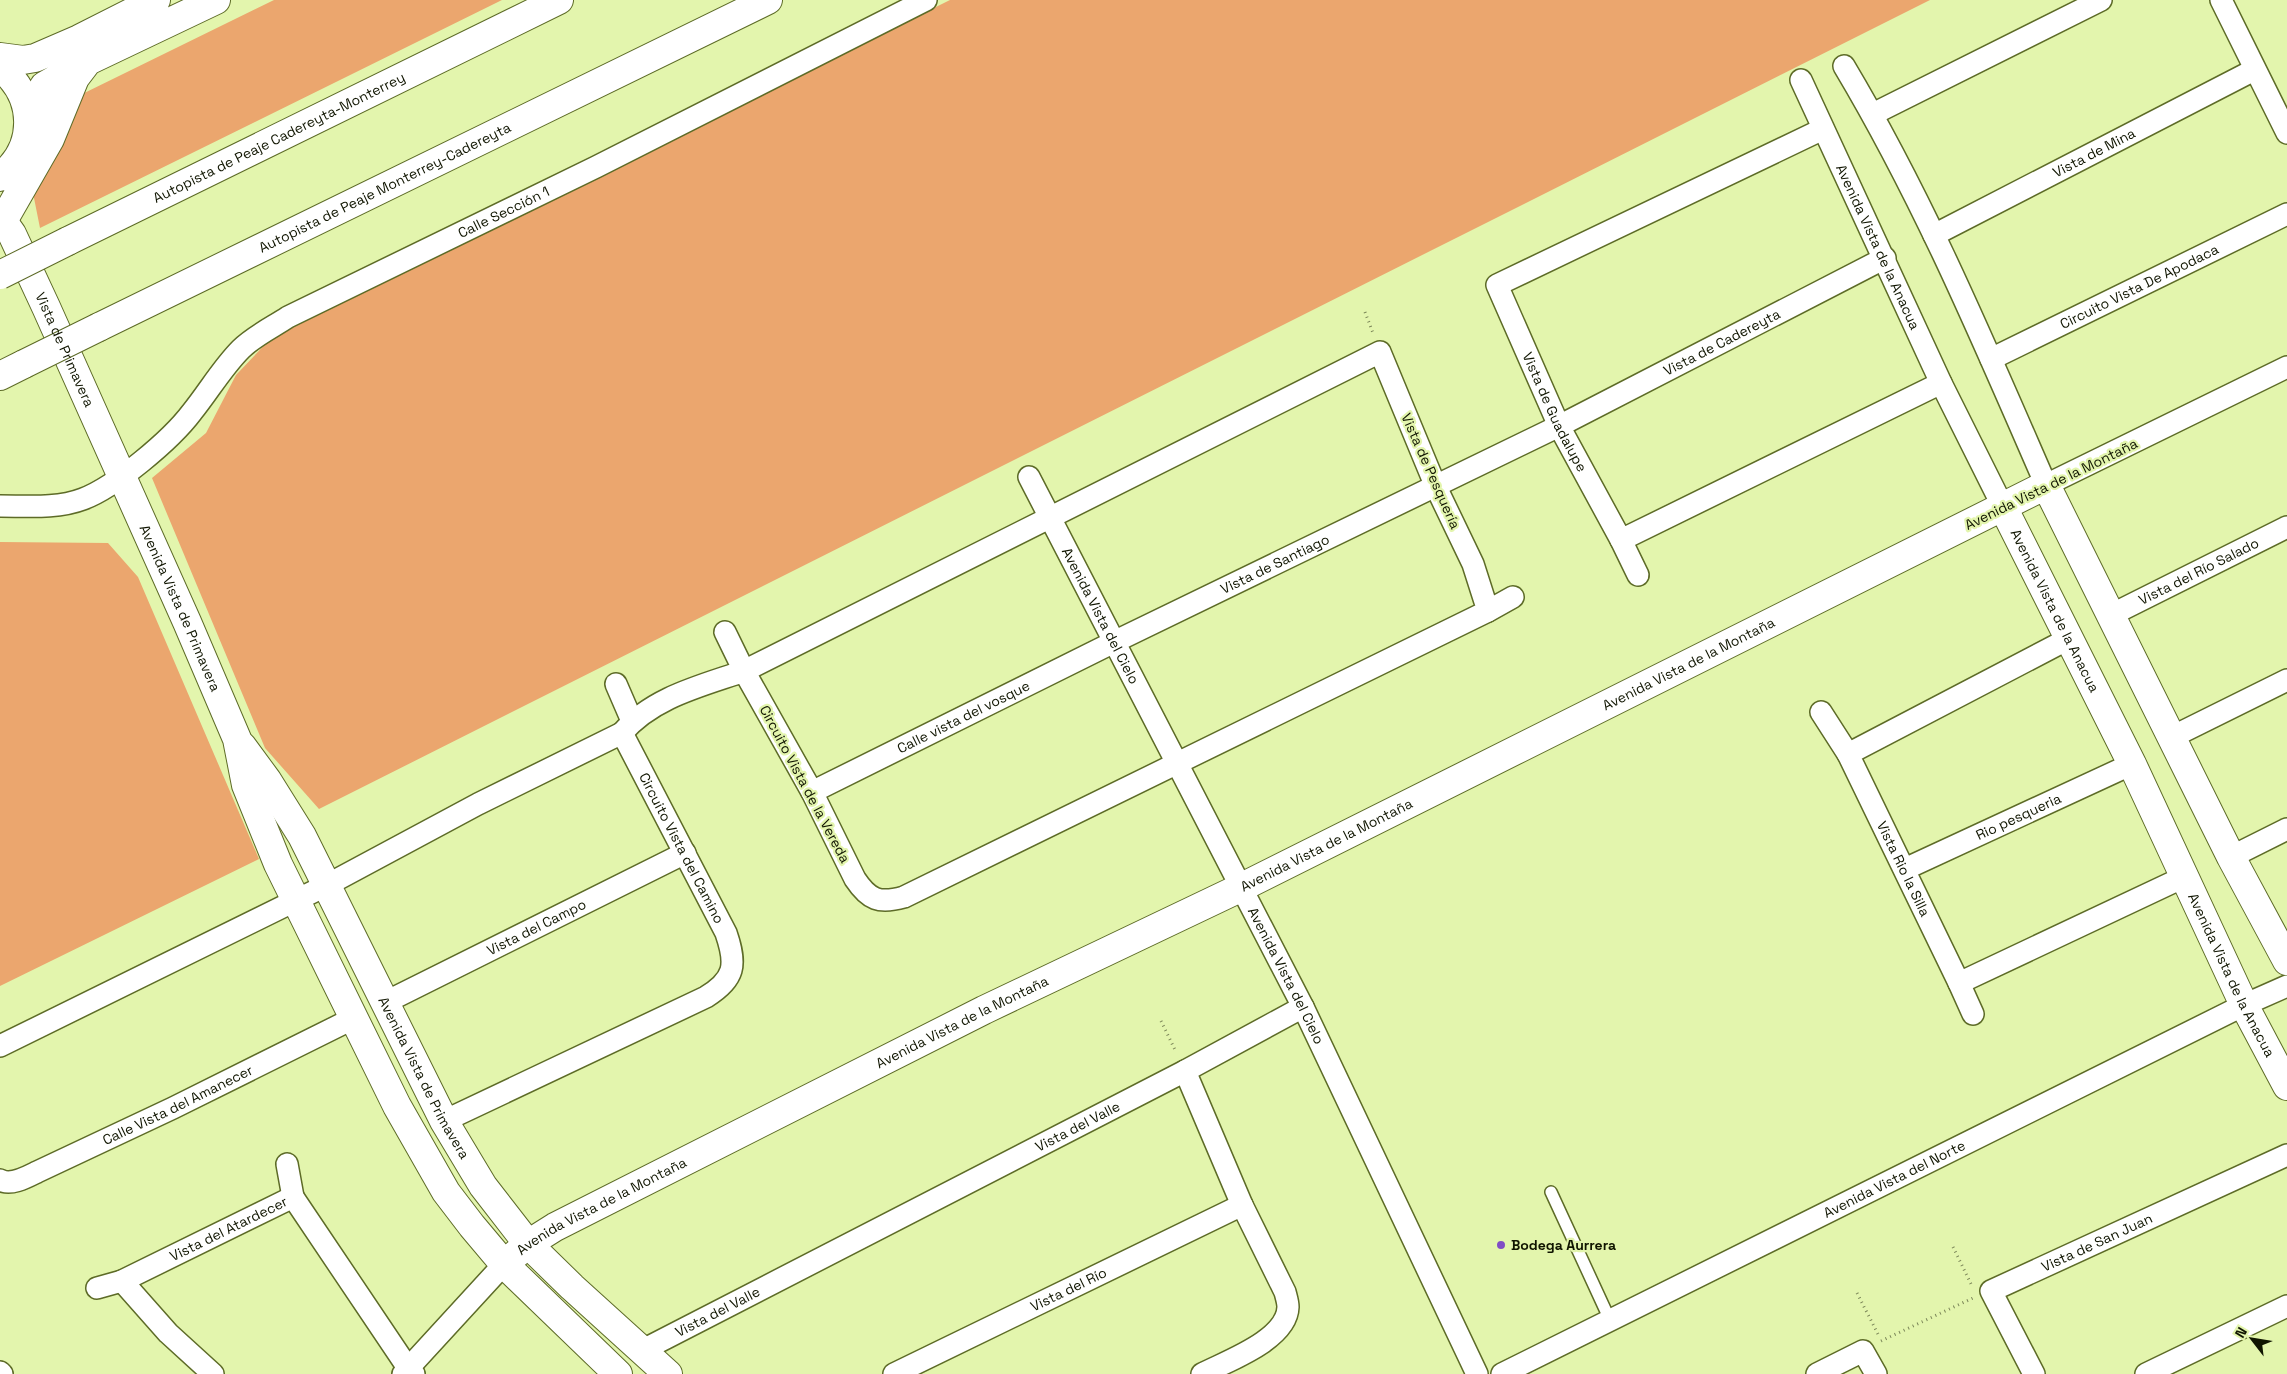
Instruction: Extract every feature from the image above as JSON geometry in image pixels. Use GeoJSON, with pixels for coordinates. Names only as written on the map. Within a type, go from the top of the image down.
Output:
{"type":"FeatureCollection","features":[{"type":"Feature","properties":{"kind":"main road"},"geometry":{"type":"LineString","coordinates":[[0,177],[18,160],[26,142],[40,93],[44,86],[84,50],[156,0]]}},
{"type":"Feature","properties":{"kind":"main road"},"geometry":{"type":"LineString","coordinates":[[0,57],[30,59],[84,50],[216,0]]}},
{"type":"Feature","properties":{"kind":"main road","name":"Autopista de Peaje Cadereyta-Monterrey"},"geometry":{"type":"LineString","coordinates":[[0,275],[559,0]]}},
{"type":"Feature","properties":{"kind":"main road","name":"Autopista de Peaje Monterrey-Cadereyta"},"geometry":{"type":"LineString","coordinates":[[0,376],[768,0]]}},
{"type":"Feature","properties":{"kind":"main road"},"geometry":{"type":"LineString","coordinates":[[0,42],[21,46],[84,50]]}},
{"type":"Feature","properties":{"kind":"main road"},"geometry":{"type":"LineString","coordinates":[[4,218],[50,139],[84,50]]}},
{"type":"Feature","properties":{"kind":"main road"},"geometry":{"type":"LineString","coordinates":[[0,67],[10,76],[24,97],[29,123],[22,162],[4,218]]}},
{"type":"Feature","properties":{"kind":"main road","name":"Vista de Primavera"},"geometry":{"type":"LineString","coordinates":[[4,218],[123,477]]}},
{"type":"Feature","properties":{"kind":"main road","name":"Avenida Vista de Primavera"},"geometry":{"type":"LineString","coordinates":[[123,477],[237,739],[281,801],[327,885],[444,1121],[483,1186],[528,1244],[641,1351],[668,1374]]}},
{"type":"Feature","properties":{"kind":"main road"},"geometry":{"type":"LineString","coordinates":[[2046,485],[2230,857],[2287,962]]}},
{"type":"Feature","properties":{"kind":"main road","name":"Avenida Vista de la Montaña"},"geometry":{"type":"LineString","coordinates":[[504,1264],[528,1244],[555,1227],[967,1018],[1240,888],[2046,485]]}},
{"type":"Feature","properties":{"kind":"main road","name":"Avenida Vista de la Anacua"},"geometry":{"type":"LineString","coordinates":[[2004,507],[2186,876],[2244,1005],[2287,1086]]}},
{"type":"Feature","properties":{"kind":"main road","name":"Avenida Vista de Primavera"},"geometry":{"type":"LineString","coordinates":[[237,739],[241,765],[253,805],[296,900],[397,1106],[427,1160],[472,1226],[504,1264],[618,1374]]}},
{"type":"Feature","properties":{"kind":"street","name":"Calle Sección 1"},"geometry":{"type":"LineString","coordinates":[[0,506],[62,505],[101,491],[123,477],[172,435],[191,414],[226,366],[243,348],[288,317],[596,167],[926,0]]}},
{"type":"Feature","properties":{"kind":"street"},"geometry":{"type":"LineString","coordinates":[[1873,114],[2101,0]]}},
{"type":"Feature","properties":{"kind":"street"},"geometry":{"type":"LineString","coordinates":[[2221,0],[2254,70],[2287,133]]}},
{"type":"Feature","properties":{"kind":"street"},"geometry":{"type":"LineString","coordinates":[[1844,66],[1873,114],[1934,235],[2046,485]]}},
{"type":"Feature","properties":{"kind":"street","name":"Vista de Mina"},"geometry":{"type":"LineString","coordinates":[[1934,235],[2254,70]]}},
{"type":"Feature","properties":{"kind":"street","name":"Avenida Vista de la Anacua"},"geometry":{"type":"LineString","coordinates":[[1801,80],[1885,258],[1941,383],[2004,507]]}},
{"type":"Feature","properties":{"kind":"street","name":"Vista de Guadalupe"},"geometry":{"type":"LineString","coordinates":[[1638,575],[1559,426],[1497,285],[1823,130]]}},
{"type":"Feature","properties":{"kind":"street","name":"Circuito Vista De Apodaca"},"geometry":{"type":"LineString","coordinates":[[1991,359],[2287,214]]}},
{"type":"Feature","properties":{"kind":"street","name":"Vista de Cadereyta"},"geometry":{"type":"LineString","coordinates":[[1436,487],[1559,426],[1885,258]]}},
{"type":"Feature","properties":{"kind":"street","name":"Vista de Pesquería"},"geometry":{"type":"LineString","coordinates":[[1051,518],[1380,352],[1436,487],[1473,564],[1488,611]]}},
{"type":"Feature","properties":{"kind":"street","name":"Avenida Vista de la Montaña"},"geometry":{"type":"LineString","coordinates":[[2046,485],[2287,367]]}},
{"type":"Feature","properties":{"kind":"street"},"geometry":{"type":"LineString","coordinates":[[1621,540],[1941,383]]}},
{"type":"Feature","properties":{"kind":"street","name":"Avenida Vista del Cielo"},"geometry":{"type":"LineString","coordinates":[[1029,477],[1240,888],[1304,1007],[1477,1374]]}},
{"type":"Feature","properties":{"kind":"street","name":"Vista de Santiago"},"geometry":{"type":"LineString","coordinates":[[1114,642],[1436,487]]}},
{"type":"Feature","properties":{"kind":"street"},"geometry":{"type":"LineString","coordinates":[[0,1046],[327,885],[627,727],[642,713],[675,696],[744,671],[1051,518]]}},
{"type":"Feature","properties":{"kind":"street","name":"Vista del Río Salado"},"geometry":{"type":"LineString","coordinates":[[2110,615],[2287,527]]}},
{"type":"Feature","properties":{"kind":"street"},"geometry":{"type":"LineString","coordinates":[[1176,762],[1488,611],[1513,597]]}},
{"type":"Feature","properties":{"kind":"street","name":"Circuito Vista de la Vereda"},"geometry":{"type":"LineString","coordinates":[[725,632],[744,671],[812,792],[855,879],[864,892],[876,899],[888,902],[904,897],[1176,762]]}},
{"type":"Feature","properties":{"kind":"street"},"geometry":{"type":"LineString","coordinates":[[1848,754],[2070,638]]}},
{"type":"Feature","properties":{"kind":"street","name":"Calle vista del vosque"},"geometry":{"type":"LineString","coordinates":[[812,792],[1114,642]]}},
{"type":"Feature","properties":{"kind":"street"},"geometry":{"type":"LineString","coordinates":[[2172,737],[2287,680]]}},
{"type":"Feature","properties":{"kind":"street","name":"Circuito Vista del Camino"},"geometry":{"type":"LineString","coordinates":[[444,1121],[706,997],[721,988],[732,971],[731,947],[726,933],[685,853],[627,727],[616,684]]}},
{"type":"Feature","properties":{"kind":"street","name":"Vista Rio la Silla"},"geometry":{"type":"LineString","coordinates":[[1821,712],[1848,754],[1960,983],[1973,1014]]}},
{"type":"Feature","properties":{"kind":"street","name":"Rio pesqueria"},"geometry":{"type":"LineString","coordinates":[[1905,869],[2132,764]]}},
{"type":"Feature","properties":{"kind":"street"},"geometry":{"type":"LineString","coordinates":[[2230,857],[2287,829]]}},
{"type":"Feature","properties":{"kind":"street","name":"Vista del Campo"},"geometry":{"type":"LineString","coordinates":[[386,1002],[685,853]]}},
{"type":"Feature","properties":{"kind":"street"},"geometry":{"type":"LineString","coordinates":[[1960,983],[2186,876]]}},
{"type":"Feature","properties":{"kind":"street","name":"Avenida Vista del Norte"},"geometry":{"type":"LineString","coordinates":[[1502,1374],[2244,1005],[2287,986]]}},
{"type":"Feature","properties":{"kind":"street","name":"Vista del Valle"},"geometry":{"type":"LineString","coordinates":[[641,1351],[1185,1071],[1304,1007]]}},
{"type":"Feature","properties":{"kind":"street","name":"Calle Vista del Amanecer"},"geometry":{"type":"LineString","coordinates":[[0,1180],[4,1182],[18,1180],[37,1172],[173,1108],[354,1018]]}},
{"type":"Feature","properties":{"kind":"street"},"geometry":{"type":"LineString","coordinates":[[1185,1071],[1242,1205],[1285,1292],[1288,1307],[1284,1320],[1264,1342],[1202,1374]]}},
{"type":"Feature","properties":{"kind":"street","name":"Vista de San Juan"},"geometry":{"type":"LineString","coordinates":[[1984,1293],[2287,1155]]}},
{"type":"Feature","properties":{"kind":"street"},"geometry":{"type":"LineString","coordinates":[[287,1164],[293,1197]]}},
{"type":"Feature","properties":{"kind":"street","name":"Vista del Atardecer"},"geometry":{"type":"LineString","coordinates":[[97,1288],[122,1281],[293,1197],[408,1372]]}},
{"type":"Feature","properties":{"kind":"street","name":"Vista del Río"},"geometry":{"type":"LineString","coordinates":[[894,1374],[1242,1205]]}},
{"type":"Feature","properties":{"kind":"street","name":"Avenida Vista de la Montaña"},"geometry":{"type":"LineString","coordinates":[[408,1372],[504,1264]]}},
{"type":"Feature","properties":{"kind":"street"},"geometry":{"type":"LineString","coordinates":[[122,1281],[168,1333],[213,1374]]}},
{"type":"Feature","properties":{"kind":"street"},"geometry":{"type":"LineString","coordinates":[[1984,1293],[2034,1374]]}},
{"type":"Feature","properties":{"kind":"street"},"geometry":{"type":"LineString","coordinates":[[2146,1374],[2287,1306]]}},
{"type":"Feature","properties":{"kind":"street"},"geometry":{"type":"LineString","coordinates":[[1816,1374],[1863,1351],[1876,1374]]}},
{"type":"Feature","properties":{"kind":"lane"},"geometry":{"type":"LineString","coordinates":[[1552,1192],[1610,1320]]}},
{"type":"Feature","properties":{"kind":"path"},"geometry":{"type":"LineString","coordinates":[[1160,1021],[1185,1071]]}},
{"type":"Feature","properties":{"kind":"path"},"geometry":{"type":"LineString","coordinates":[[1863,1351],[1984,1293],[1953,1248]]}},
{"type":"Feature","properties":{"kind":"path"},"geometry":{"type":"LineString","coordinates":[[1857,1293],[1882,1341]]}},
{"type":"Feature","properties":{"kind":"shaded area"},"geometry":{"type":"Polygon","coordinates":[[[274,0],[502,0],[40,228],[24,148],[15,127],[274,0]]]}},
{"type":"Feature","properties":{"kind":"shaded area"},"geometry":{"type":"Polygon","coordinates":[[[950,0],[1930,0],[319,809],[265,748],[152,478],[206,433],[236,375],[273,336],[950,0]]]}},
{"type":"Feature","properties":{"kind":"shaded area"},"geometry":{"type":"Polygon","coordinates":[[[0,542],[108,543],[138,577],[259,859],[0,986],[0,542]]]}},
{"type":"Feature","properties":{"kind":"place","name":"Bodega Aurrera"},"geometry":{"type":"Point","coordinates":[1501,1245]}}]}
